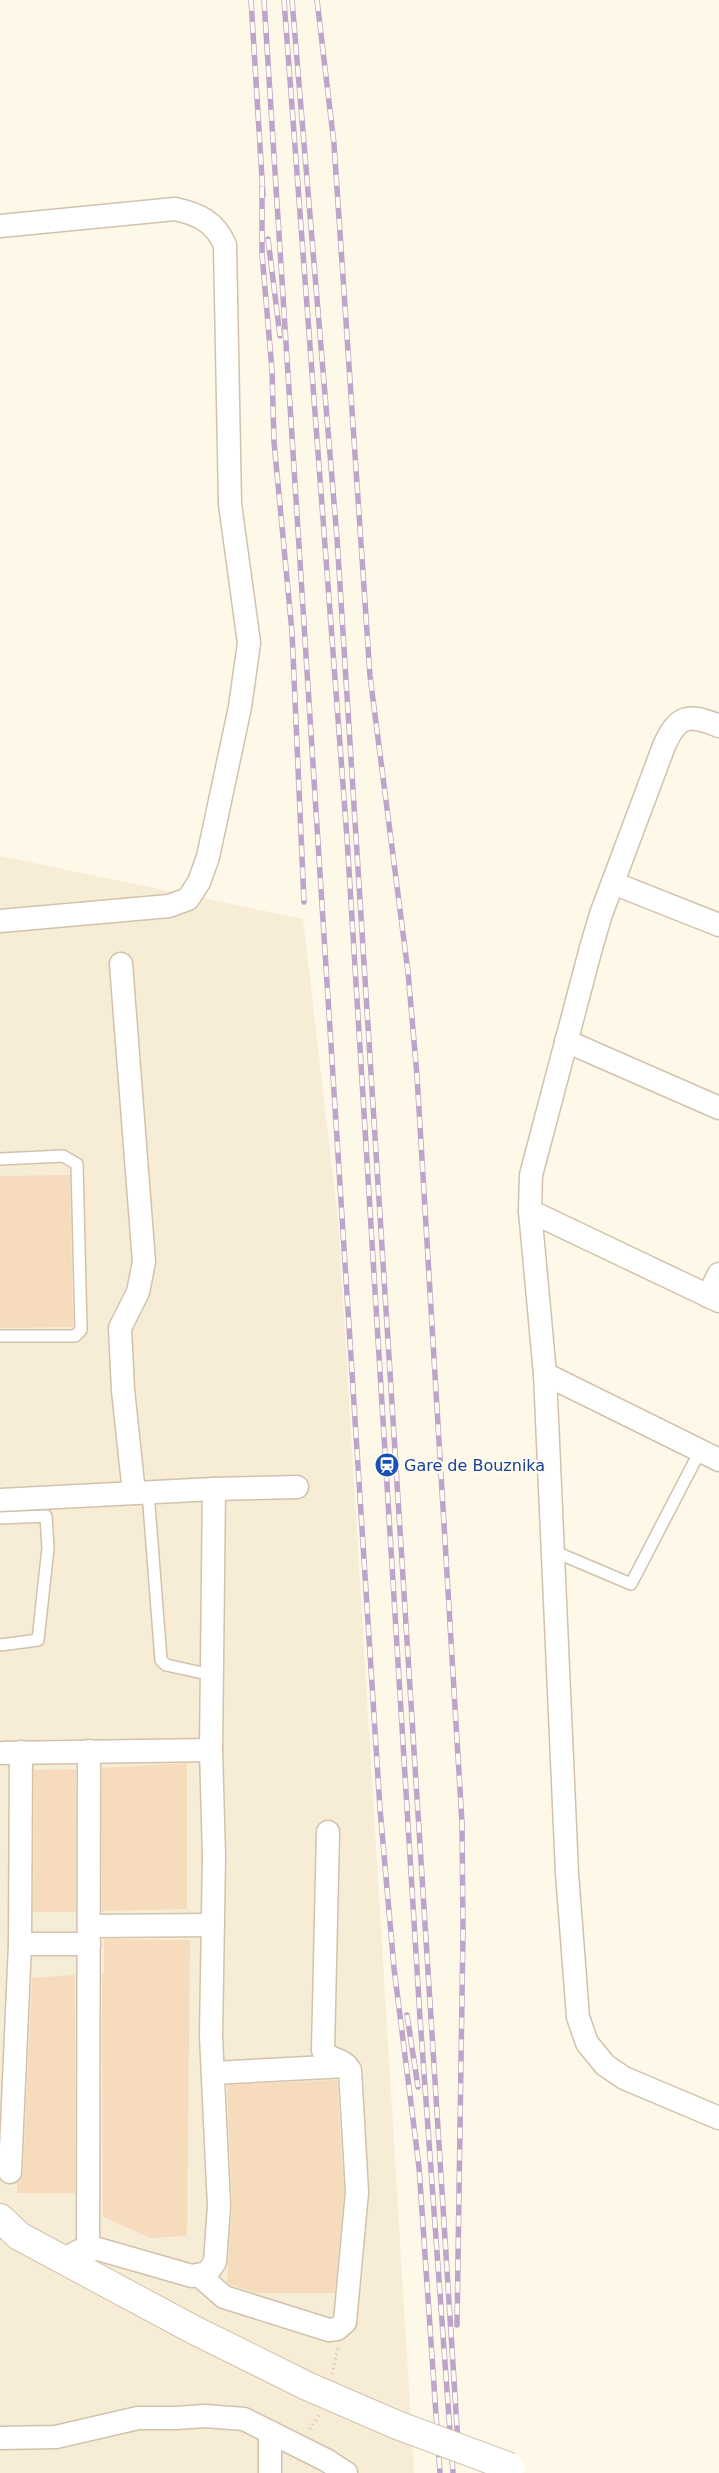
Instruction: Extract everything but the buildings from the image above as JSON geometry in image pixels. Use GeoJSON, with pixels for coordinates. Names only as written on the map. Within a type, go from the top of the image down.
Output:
{"type":"FeatureCollection","features":[{"type":"Feature","properties":{"kind":"street"},"geometry":{"type":"LineString","coordinates":[[0,226],[175,209],[192,212],[204,218],[220,235],[225,255],[230,504],[249,643],[240,707],[208,857],[198,882],[188,899],[169,906],[0,922]]}},
{"type":"Feature","properties":{"kind":"street"},"geometry":{"type":"LineString","coordinates":[[719,726],[693,717],[686,718],[675,725],[664,746],[591,948],[531,1175],[530,1211],[544,1374],[567,1873],[578,2017],[587,2043],[605,2065],[624,2078],[719,2118]]}},
{"type":"Feature","properties":{"kind":"street"},"geometry":{"type":"LineString","coordinates":[[613,883],[719,925]]}},
{"type":"Feature","properties":{"kind":"street"},"geometry":{"type":"LineString","coordinates":[[120,964],[144,1262],[138,1292],[120,1328],[123,1390],[141,1492]]}},
{"type":"Feature","properties":{"kind":"street"},"geometry":{"type":"LineString","coordinates":[[566,1041],[719,1108]]}},
{"type":"Feature","properties":{"kind":"street"},"geometry":{"type":"LineString","coordinates":[[530,1211],[714,1299],[719,1274]]}},
{"type":"Feature","properties":{"kind":"street"},"geometry":{"type":"LineString","coordinates":[[544,1374],[709,1455]]}},
{"type":"Feature","properties":{"kind":"street"},"geometry":{"type":"LineString","coordinates":[[0,1500],[214,1488],[297,1487]]}},
{"type":"Feature","properties":{"kind":"street"},"geometry":{"type":"LineString","coordinates":[[76,2254],[98,2249],[192,2276],[200,2276],[211,2270],[218,2250],[219,2206],[211,2036],[214,1856],[211,1750],[214,1488]]}},
{"type":"Feature","properties":{"kind":"street"},"geometry":{"type":"LineString","coordinates":[[10,2172],[20,1944],[12,1753],[211,1750]]}},
{"type":"Feature","properties":{"kind":"street"},"geometry":{"type":"LineString","coordinates":[[76,2254],[89,1935],[89,1751]]}},
{"type":"Feature","properties":{"kind":"street"},"geometry":{"type":"LineString","coordinates":[[200,2276],[224,2297],[286,2317],[329,2330],[337,2329],[344,2322],[357,2192],[350,2070],[344,2061],[330,2057],[323,2050],[328,1832]]}},
{"type":"Feature","properties":{"kind":"street"},"geometry":{"type":"LineString","coordinates":[[20,1944],[89,1935],[213,1925]]}},
{"type":"Feature","properties":{"kind":"street"},"geometry":{"type":"LineString","coordinates":[[213,2074],[348,2066]]}},
{"type":"Feature","properties":{"kind":"street"},"geometry":{"type":"LineString","coordinates":[[6,2229],[76,2254],[194,2330],[307,2386],[397,2426],[518,2470]]}},
{"type":"Feature","properties":{"kind":"street"},"geometry":{"type":"LineString","coordinates":[[0,2438],[56,2437],[138,2418],[205,2416],[244,2419],[326,2460],[346,2473]]}},
{"type":"Feature","properties":{"kind":"street"},"geometry":{"type":"LineString","coordinates":[[270,2432],[270,2473]]}},
{"type":"Feature","properties":{"kind":"lane"},"geometry":{"type":"LineString","coordinates":[[0,1159],[63,1156],[77,1164],[81,1330],[75,1336],[0,1336]]}},
{"type":"Feature","properties":{"kind":"lane"},"geometry":{"type":"LineString","coordinates":[[553,1551],[631,1584],[709,1455]]}},
{"type":"Feature","properties":{"kind":"lane"},"geometry":{"type":"LineString","coordinates":[[141,1492],[161,1660],[166,1665],[212,1675]]}},
{"type":"Feature","properties":{"kind":"lane"},"geometry":{"type":"LineString","coordinates":[[0,1518],[46,1516],[48,1548],[38,1640],[0,1645]]}},
{"type":"Feature","properties":{"kind":"shaded area"},"geometry":{"type":"Polygon","coordinates":[[[0,856],[303,919],[338,1220],[414,2473],[0,2473],[0,856]]]}},
{"type":"Feature","properties":{"kind":"railway"},"geometry":{"type":"LineString","coordinates":[[251,0],[263,195]]}},
{"type":"Feature","properties":{"kind":"railway"},"geometry":{"type":"LineString","coordinates":[[264,0],[380,1809],[394,1968],[419,2167],[440,2473]]}},
{"type":"Feature","properties":{"kind":"railway"},"geometry":{"type":"LineString","coordinates":[[284,0],[347,838],[420,2018],[453,2473]]}},
{"type":"Feature","properties":{"kind":"railway"},"geometry":{"type":"LineString","coordinates":[[292,0],[337,538],[459,2459]]}},
{"type":"Feature","properties":{"kind":"railway"},"geometry":{"type":"LineString","coordinates":[[317,0],[334,144],[370,676],[408,972],[417,1076],[462,1823],[463,1931],[457,2325]]}},
{"type":"Feature","properties":{"kind":"railway"},"geometry":{"type":"LineString","coordinates":[[262,187],[262,254],[272,370],[274,442],[292,632],[304,902]]}},
{"type":"Feature","properties":{"kind":"railway"},"geometry":{"type":"LineString","coordinates":[[268,239],[280,336]]}},
{"type":"Feature","properties":{"kind":"railway"},"geometry":{"type":"LineString","coordinates":[[407,2015],[418,2087]]}},
{"type":"Feature","properties":{"kind":"place","name":"Gare de Bouznika"},"geometry":{"type":"Point","coordinates":[387,1465]}}]}
